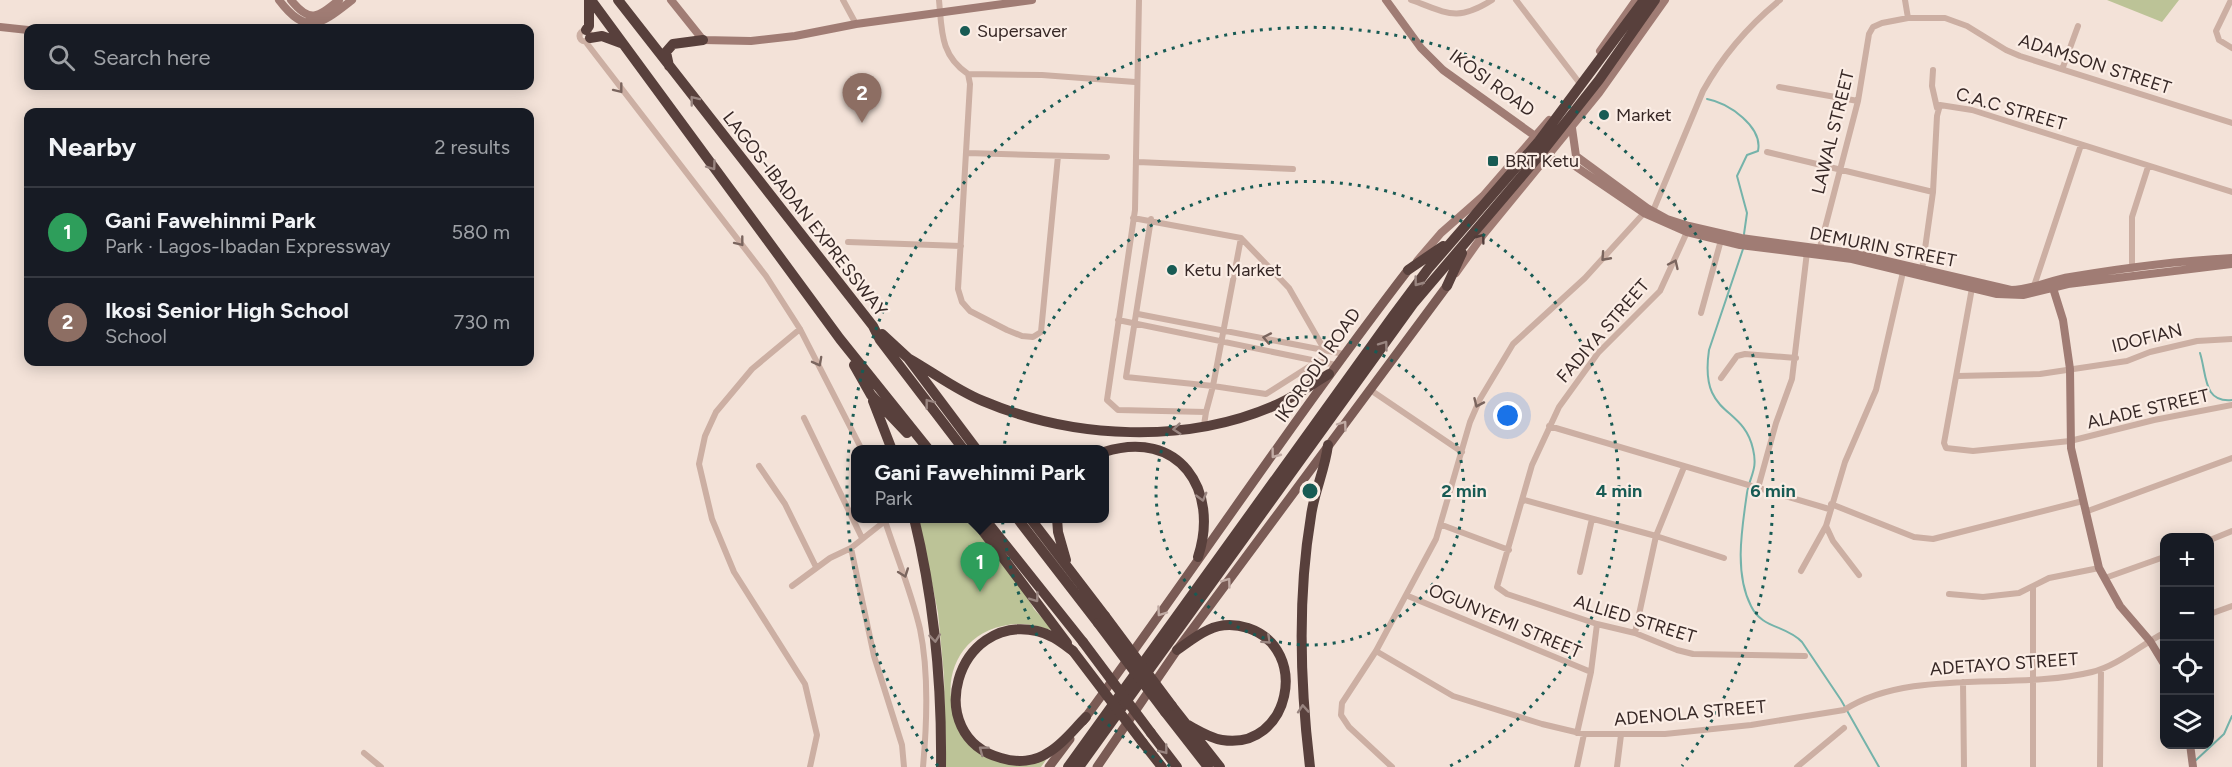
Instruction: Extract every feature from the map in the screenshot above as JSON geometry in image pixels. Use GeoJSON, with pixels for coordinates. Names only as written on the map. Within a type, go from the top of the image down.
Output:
{"type":"FeatureCollection","features":[{"type":"Feature","properties":{"kind":"highway"},"geometry":{"type":"LineString","coordinates":[[590,0],[587,37],[602,36],[623,44]]}},
{"type":"Feature","properties":{"kind":"highway"},"geometry":{"type":"LineString","coordinates":[[590,0],[840,339],[925,445]]}},
{"type":"Feature","properties":{"kind":"highway","name":"LAGOS-IBADAN EXPRESSWAY"},"geometry":{"type":"LineString","coordinates":[[618,0],[873,326],[880,340],[960,445]]}},
{"type":"Feature","properties":{"kind":"highway","name":"IKORODU ROAD"},"geometry":{"type":"LineString","coordinates":[[1068,767],[1393,316],[1455,237],[1546,132],[1644,0]]}},
{"type":"Feature","properties":{"kind":"highway"},"geometry":{"type":"LineString","coordinates":[[1079,767],[1413,304],[1466,242],[1547,155],[1655,0]]}},
{"type":"Feature","properties":{"kind":"highway"},"geometry":{"type":"LineString","coordinates":[[670,69],[666,59],[669,48],[682,42],[704,40]]}},
{"type":"Feature","properties":{"kind":"highway"},"geometry":{"type":"LineString","coordinates":[[1408,270],[1455,237]]}},
{"type":"Feature","properties":{"kind":"highway"},"geometry":{"type":"LineString","coordinates":[[1447,286],[1466,242]]}},
{"type":"Feature","properties":{"kind":"highway"},"geometry":{"type":"LineString","coordinates":[[873,326],[908,358],[973,445]]}},
{"type":"Feature","properties":{"kind":"highway"},"geometry":{"type":"LineString","coordinates":[[840,339],[871,395],[890,445]]}},
{"type":"Feature","properties":{"kind":"highway"},"geometry":{"type":"LineString","coordinates":[[908,358],[982,401],[1025,417],[1063,426],[1104,430],[1145,430],[1204,425],[1276,405],[1332,370]]}},
{"type":"Feature","properties":{"kind":"highway"},"geometry":{"type":"LineString","coordinates":[[871,395],[916,445]]}},
{"type":"Feature","properties":{"kind":"highway"},"geometry":{"type":"LineString","coordinates":[[1310,767],[1303,710],[1303,572],[1311,513],[1328,446]]}},
{"type":"Feature","properties":{"kind":"highway"},"geometry":{"type":"LineString","coordinates":[[1109,451],[1118,448],[1148,448],[1176,459],[1188,469],[1201,490],[1206,516],[1203,542],[1198,557]]}},
{"type":"Feature","properties":{"kind":"highway"},"geometry":{"type":"LineString","coordinates":[[915,523],[934,621],[940,700],[941,767]]}},
{"type":"Feature","properties":{"kind":"highway"},"geometry":{"type":"LineString","coordinates":[[977,523],[1162,767]]}},
{"type":"Feature","properties":{"kind":"highway"},"geometry":{"type":"LineString","coordinates":[[987,523],[1083,642],[1177,767]]}},
{"type":"Feature","properties":{"kind":"highway"},"geometry":{"type":"LineString","coordinates":[[1020,523],[1102,619]]}},
{"type":"Feature","properties":{"kind":"highway"},"geometry":{"type":"LineString","coordinates":[[1033,523],[1069,569],[1208,767]]}},
{"type":"Feature","properties":{"kind":"highway"},"geometry":{"type":"LineString","coordinates":[[1058,523],[1061,547],[1069,569]]}},
{"type":"Feature","properties":{"kind":"highway"},"geometry":{"type":"LineString","coordinates":[[1177,650],[1209,629],[1230,625],[1243,627],[1265,637],[1281,656],[1285,666],[1286,690],[1281,711],[1268,728],[1248,738],[1222,740],[1188,725]]}},
{"type":"Feature","properties":{"kind":"highway"},"geometry":{"type":"LineString","coordinates":[[1073,651],[1053,637],[1038,631],[1018,629],[1001,632],[984,641],[963,664],[955,692],[956,707],[967,735],[978,747],[992,756],[1008,760],[1022,761],[1047,754],[1086,717]]}},
{"type":"Feature","properties":{"kind":"highway"},"geometry":{"type":"LineString","coordinates":[[1169,709],[1188,725],[1220,767]]}},
{"type":"Feature","properties":{"kind":"main road","name":"IKORODU ROAD"},"geometry":{"type":"LineString","coordinates":[[1049,767],[1198,557],[1283,444],[1332,370],[1408,270]]}},
{"type":"Feature","properties":{"kind":"main road"},"geometry":{"type":"LineString","coordinates":[[1097,767],[1177,650],[1368,389],[1447,286]]}},
{"type":"Feature","properties":{"kind":"street"},"geometry":{"type":"LineString","coordinates":[[279,0],[299,23]]}},
{"type":"Feature","properties":{"kind":"street"},"geometry":{"type":"LineString","coordinates":[[291,0],[299,23]]}},
{"type":"Feature","properties":{"kind":"street"},"geometry":{"type":"LineString","coordinates":[[318,23],[339,0]]}},
{"type":"Feature","properties":{"kind":"street"},"geometry":{"type":"LineString","coordinates":[[318,23],[330,18],[352,0]]}},
{"type":"Feature","properties":{"kind":"street"},"geometry":{"type":"LineString","coordinates":[[671,0],[704,40],[751,41],[1032,0]]}},
{"type":"Feature","properties":{"kind":"street"},"geometry":{"type":"LineString","coordinates":[[843,0],[856,24]]}},
{"type":"Feature","properties":{"kind":"street"},"geometry":{"type":"LineString","coordinates":[[939,0],[942,41],[945,51],[957,67],[968,74],[1042,75],[1135,82]]}},
{"type":"Feature","properties":{"kind":"street"},"geometry":{"type":"LineString","coordinates":[[1138,0],[1135,82],[1138,162],[1133,218],[1107,400],[1118,410],[1206,412]]}},
{"type":"Feature","properties":{"kind":"street","name":"IKOSI ROAD"},"geometry":{"type":"LineString","coordinates":[[1386,0],[1421,48],[1443,70],[1535,136]]}},
{"type":"Feature","properties":{"kind":"street"},"geometry":{"type":"LineString","coordinates":[[1411,0],[1448,15],[1460,14],[1492,0]]}},
{"type":"Feature","properties":{"kind":"street"},"geometry":{"type":"LineString","coordinates":[[1516,0],[1578,81]]}},
{"type":"Feature","properties":{"kind":"street","name":"IKORODU ROAD"},"geometry":{"type":"LineString","coordinates":[[1408,270],[1441,233],[1483,196],[1535,136],[1636,0]]}},
{"type":"Feature","properties":{"kind":"street"},"geometry":{"type":"LineString","coordinates":[[1447,286],[1483,235],[1547,155],[1572,128],[1665,0]]}},
{"type":"Feature","properties":{"kind":"street"},"geometry":{"type":"LineString","coordinates":[[1653,211],[1713,73],[1742,35],[1780,0]]}},
{"type":"Feature","properties":{"kind":"street"},"geometry":{"type":"LineString","coordinates":[[1905,0],[1908,18]]}},
{"type":"Feature","properties":{"kind":"street"},"geometry":{"type":"LineString","coordinates":[[2231,0],[2216,31],[2219,40],[2232,48]]}},
{"type":"Feature","properties":{"kind":"street"},"geometry":{"type":"LineString","coordinates":[[299,23],[310,16],[318,23]]}},
{"type":"Feature","properties":{"kind":"street","name":"ADAMSON STREET"},"geometry":{"type":"LineString","coordinates":[[1882,23],[1908,18],[1945,18],[1958,22],[2006,50],[2063,67],[2169,105],[2232,123]]}},
{"type":"Feature","properties":{"kind":"street","name":"LAWAL STREET"},"geometry":{"type":"LineString","coordinates":[[1819,252],[1858,101],[1869,34],[1873,27],[1882,23]]}},
{"type":"Feature","properties":{"kind":"street"},"geometry":{"type":"LineString","coordinates":[[2063,67],[2078,26]]}},
{"type":"Feature","properties":{"kind":"street"},"geometry":{"type":"LineString","coordinates":[[0,27],[24,30]]}},
{"type":"Feature","properties":{"kind":"street"},"geometry":{"type":"LineString","coordinates":[[587,37],[611,78],[766,276],[800,329],[858,445]]}},
{"type":"Feature","properties":{"kind":"street"},"geometry":{"type":"LineString","coordinates":[[1933,70],[1932,86],[1937,108]]}},
{"type":"Feature","properties":{"kind":"street"},"geometry":{"type":"LineString","coordinates":[[968,74],[967,153],[958,289],[966,307],[1022,336],[1033,337],[1041,332],[1058,156]]}},
{"type":"Feature","properties":{"kind":"street"},"geometry":{"type":"LineString","coordinates":[[1779,87],[1858,101]]}},
{"type":"Feature","properties":{"kind":"street","name":"C.A.C STREET"},"geometry":{"type":"LineString","coordinates":[[1922,270],[1933,192],[1937,108],[1944,104],[1961,107],[2232,192]]}},
{"type":"Feature","properties":{"kind":"street","name":"DEMURIN STREET"},"geometry":{"type":"LineString","coordinates":[[1572,128],[1576,156],[1653,211],[1689,226],[1741,242]]}},
{"type":"Feature","properties":{"kind":"street"},"geometry":{"type":"LineString","coordinates":[[2034,286],[2081,145]]}},
{"type":"Feature","properties":{"kind":"street"},"geometry":{"type":"LineString","coordinates":[[967,153],[1107,157]]}},
{"type":"Feature","properties":{"kind":"street"},"geometry":{"type":"LineString","coordinates":[[1767,153],[1933,192]]}},
{"type":"Feature","properties":{"kind":"street","name":"DEMURIN STREET"},"geometry":{"type":"LineString","coordinates":[[1547,155],[1569,162],[1644,213],[1687,232],[1721,240],[1819,252],[2011,296],[2115,277],[2232,264]]}},
{"type":"Feature","properties":{"kind":"street"},"geometry":{"type":"LineString","coordinates":[[1138,162],[1293,169]]}},
{"type":"Feature","properties":{"kind":"street"},"geometry":{"type":"LineString","coordinates":[[2132,268],[2132,218],[2148,167]]}},
{"type":"Feature","properties":{"kind":"street"},"geometry":{"type":"LineString","coordinates":[[1392,767],[1349,727],[1341,715],[1342,704],[1408,596],[1442,525],[1462,452],[1480,399],[1513,344],[1585,278],[1644,213]]}},
{"type":"Feature","properties":{"kind":"street"},"geometry":{"type":"LineString","coordinates":[[1133,218],[1151,219],[1242,238],[1289,288],[1324,350]]}},
{"type":"Feature","properties":{"kind":"street"},"geometry":{"type":"LineString","coordinates":[[1151,219],[1138,314],[1126,377],[1266,394],[1318,361]]}},
{"type":"Feature","properties":{"kind":"street","name":"FADIYA STREET"},"geometry":{"type":"LineString","coordinates":[[1497,586],[1524,500],[1532,465],[1549,426],[1571,387],[1598,353],[1660,291],[1687,232]]}},
{"type":"Feature","properties":{"kind":"street"},"geometry":{"type":"LineString","coordinates":[[1204,425],[1242,238]]}},
{"type":"Feature","properties":{"kind":"street"},"geometry":{"type":"LineString","coordinates":[[1701,313],[1721,240]]}},
{"type":"Feature","properties":{"kind":"street"},"geometry":{"type":"LineString","coordinates":[[848,242],[961,246]]}},
{"type":"Feature","properties":{"kind":"street"},"geometry":{"type":"LineString","coordinates":[[1757,488],[1776,423],[1790,388],[1796,358],[1808,250]]}},
{"type":"Feature","properties":{"kind":"street","name":"DEMURIN STREET"},"geometry":{"type":"LineString","coordinates":[[1819,252],[1853,253],[1998,288],[2022,290],[2067,278],[2132,268],[2232,258]]}},
{"type":"Feature","properties":{"kind":"street"},"geometry":{"type":"LineString","coordinates":[[1801,571],[1826,526],[1830,506],[1845,462],[1876,390],[1903,272]]}},
{"type":"Feature","properties":{"kind":"street"},"geometry":{"type":"LineString","coordinates":[[1957,376],[1972,288]]}},
{"type":"Feature","properties":{"kind":"street"},"geometry":{"type":"LineString","coordinates":[[2053,288],[2063,320],[2070,369],[2070,441],[2099,568],[2120,606],[2150,641],[2160,657]]}},
{"type":"Feature","properties":{"kind":"street"},"geometry":{"type":"LineString","coordinates":[[1138,314],[1344,354]]}},
{"type":"Feature","properties":{"kind":"street"},"geometry":{"type":"LineString","coordinates":[[1118,320],[1318,361],[1332,370]]}},
{"type":"Feature","properties":{"kind":"street"},"geometry":{"type":"LineString","coordinates":[[800,329],[752,369],[716,412],[705,436],[699,464],[712,519],[734,572],[806,684],[817,735],[810,767]]}},
{"type":"Feature","properties":{"kind":"street","name":"IDOFIAN"},"geometry":{"type":"LineString","coordinates":[[1957,376],[2011,377],[2127,361],[2150,352],[2197,341],[2232,339]]}},
{"type":"Feature","properties":{"kind":"street"},"geometry":{"type":"LineString","coordinates":[[1720,378],[1737,357],[1745,354],[1796,358]]}},
{"type":"Feature","properties":{"kind":"street","name":"ALADE STREET"},"geometry":{"type":"LineString","coordinates":[[1957,376],[1944,442],[1946,448],[1973,451],[2070,441],[2154,420],[2232,405]]}},
{"type":"Feature","properties":{"kind":"street"},"geometry":{"type":"LineString","coordinates":[[1368,389],[1462,452]]}},
{"type":"Feature","properties":{"kind":"street"},"geometry":{"type":"LineString","coordinates":[[804,418],[851,515]]}},
{"type":"Feature","properties":{"kind":"street"},"geometry":{"type":"LineString","coordinates":[[1549,426],[1757,488],[1830,506],[1914,537],[1933,539],[2083,501]]}},
{"type":"Feature","properties":{"kind":"street"},"geometry":{"type":"LineString","coordinates":[[2085,512],[2232,458]]}},
{"type":"Feature","properties":{"kind":"street"},"geometry":{"type":"LineString","coordinates":[[759,466],[785,504],[816,567]]}},
{"type":"Feature","properties":{"kind":"street"},"geometry":{"type":"LineString","coordinates":[[1635,633],[1656,536],[1684,467]]}},
{"type":"Feature","properties":{"kind":"street"},"geometry":{"type":"LineString","coordinates":[[1524,500],[1656,536],[1724,558]]}},
{"type":"Feature","properties":{"kind":"street"},"geometry":{"type":"LineString","coordinates":[[1580,572],[1592,519]]}},
{"type":"Feature","properties":{"kind":"street"},"geometry":{"type":"LineString","coordinates":[[855,523],[862,538]]}},
{"type":"Feature","properties":{"kind":"street"},"geometry":{"type":"LineString","coordinates":[[792,586],[816,567],[851,548],[881,523]]}},
{"type":"Feature","properties":{"kind":"street"},"geometry":{"type":"LineString","coordinates":[[886,523],[908,583],[920,630],[926,737],[923,767]]}},
{"type":"Feature","properties":{"kind":"street"},"geometry":{"type":"LineString","coordinates":[[1442,525],[1509,550]]}},
{"type":"Feature","properties":{"kind":"street"},"geometry":{"type":"LineString","coordinates":[[1826,526],[1833,541],[1859,575]]}},
{"type":"Feature","properties":{"kind":"street"},"geometry":{"type":"LineString","coordinates":[[2214,538],[2232,531]]}},
{"type":"Feature","properties":{"kind":"street"},"geometry":{"type":"LineString","coordinates":[[851,548],[874,656],[903,745],[904,767]]}},
{"type":"Feature","properties":{"kind":"street"},"geometry":{"type":"LineString","coordinates":[[2105,578],[2160,558]]}},
{"type":"Feature","properties":{"kind":"street"},"geometry":{"type":"LineString","coordinates":[[1949,594],[2005,595],[2033,587],[2049,578],[2099,568]]}},
{"type":"Feature","properties":{"kind":"street","name":"ALLIED STREET"},"geometry":{"type":"LineString","coordinates":[[1497,586],[1507,594],[1597,624],[1635,633],[1677,650],[1706,656],[1804,656]]}},
{"type":"Feature","properties":{"kind":"street"},"geometry":{"type":"LineString","coordinates":[[2033,587],[2033,767]]}},
{"type":"Feature","properties":{"kind":"street","name":"OGUNYEMI STREET"},"geometry":{"type":"LineString","coordinates":[[1408,596],[1476,627],[1591,672]]}},
{"type":"Feature","properties":{"kind":"street"},"geometry":{"type":"LineString","coordinates":[[2214,613],[2232,606]]}},
{"type":"Feature","properties":{"kind":"street"},"geometry":{"type":"LineString","coordinates":[[1577,767],[1597,624]]}},
{"type":"Feature","properties":{"kind":"street","name":"ADETAYO STREET"},"geometry":{"type":"LineString","coordinates":[[1844,710],[1855,702],[1919,684],[2033,679],[2101,670],[2160,635]]}},
{"type":"Feature","properties":{"kind":"street","name":"ADENOLA STREET"},"geometry":{"type":"LineString","coordinates":[[1376,651],[1453,696],[1531,721],[1581,733],[1621,735],[1751,724],[1844,710]]}},
{"type":"Feature","properties":{"kind":"street"},"geometry":{"type":"LineString","coordinates":[[2100,767],[2101,670]]}},
{"type":"Feature","properties":{"kind":"street"},"geometry":{"type":"LineString","coordinates":[[1963,682],[1964,767]]}},
{"type":"Feature","properties":{"kind":"street"},"geometry":{"type":"LineString","coordinates":[[1797,767],[1844,728]]}},
{"type":"Feature","properties":{"kind":"street"},"geometry":{"type":"LineString","coordinates":[[1617,767],[1621,735]]}},
{"type":"Feature","properties":{"kind":"street"},"geometry":{"type":"LineString","coordinates":[[364,753],[381,767]]}},
{"type":"Feature","properties":{"kind":"green space"},"geometry":{"type":"Polygon","coordinates":[[[2107,0],[2179,0],[2162,22],[2107,0]]]}},
{"type":"Feature","properties":{"kind":"green space"},"geometry":{"type":"Polygon","coordinates":[[[920,523],[976,523],[1012,568],[1034,609],[1054,631],[1022,624],[990,630],[967,646],[954,668],[951,694],[958,720],[976,742],[1005,756],[1046,760],[1041,767],[946,767],[944,676],[938,613],[920,523]]]}},
{"type":"Feature","properties":{"kind":"waterway"},"geometry":{"type":"LineString","coordinates":[[1707,99],[1725,105],[1743,118],[1750,125],[1758,142],[1758,151],[1747,155],[1737,176],[1747,213],[1744,234]]}},
{"type":"Feature","properties":{"kind":"waterway"},"geometry":{"type":"LineString","coordinates":[[1743,249],[1709,350],[1708,372],[1710,388],[1716,399],[1741,424],[1753,449],[1754,467],[1747,493],[1742,535],[1742,579],[1751,606],[1761,619],[1789,632],[1802,642],[1841,700],[1879,767]]}},
{"type":"Feature","properties":{"kind":"waterway"},"geometry":{"type":"LineString","coordinates":[[2200,353],[2211,392],[2223,400],[2232,400]]}},
{"type":"Feature","properties":{"kind":"waterway"},"geometry":{"type":"LineString","coordinates":[[2195,761],[2224,734],[2232,716]]}},
{"type":"Feature","properties":{"kind":"place","name":"Supersaver"},"geometry":{"type":"Point","coordinates":[965,31]}},
{"type":"Feature","properties":{"kind":"place","name":"Market"},"geometry":{"type":"Point","coordinates":[1604,115]}},
{"type":"Feature","properties":{"kind":"place","name":"Ikosi Senior High School"},"geometry":{"type":"Point","coordinates":[862,123]}},
{"type":"Feature","properties":{"kind":"place","name":"BRT Ketu"},"geometry":{"type":"Point","coordinates":[1493,161]}},
{"type":"Feature","properties":{"kind":"place","name":"Ketu Market"},"geometry":{"type":"Point","coordinates":[1172,270]}},
{"type":"Feature","properties":{"kind":"place","name":"Gani Fawehinmi Park"},"geometry":{"type":"Point","coordinates":[980,592]}}]}
